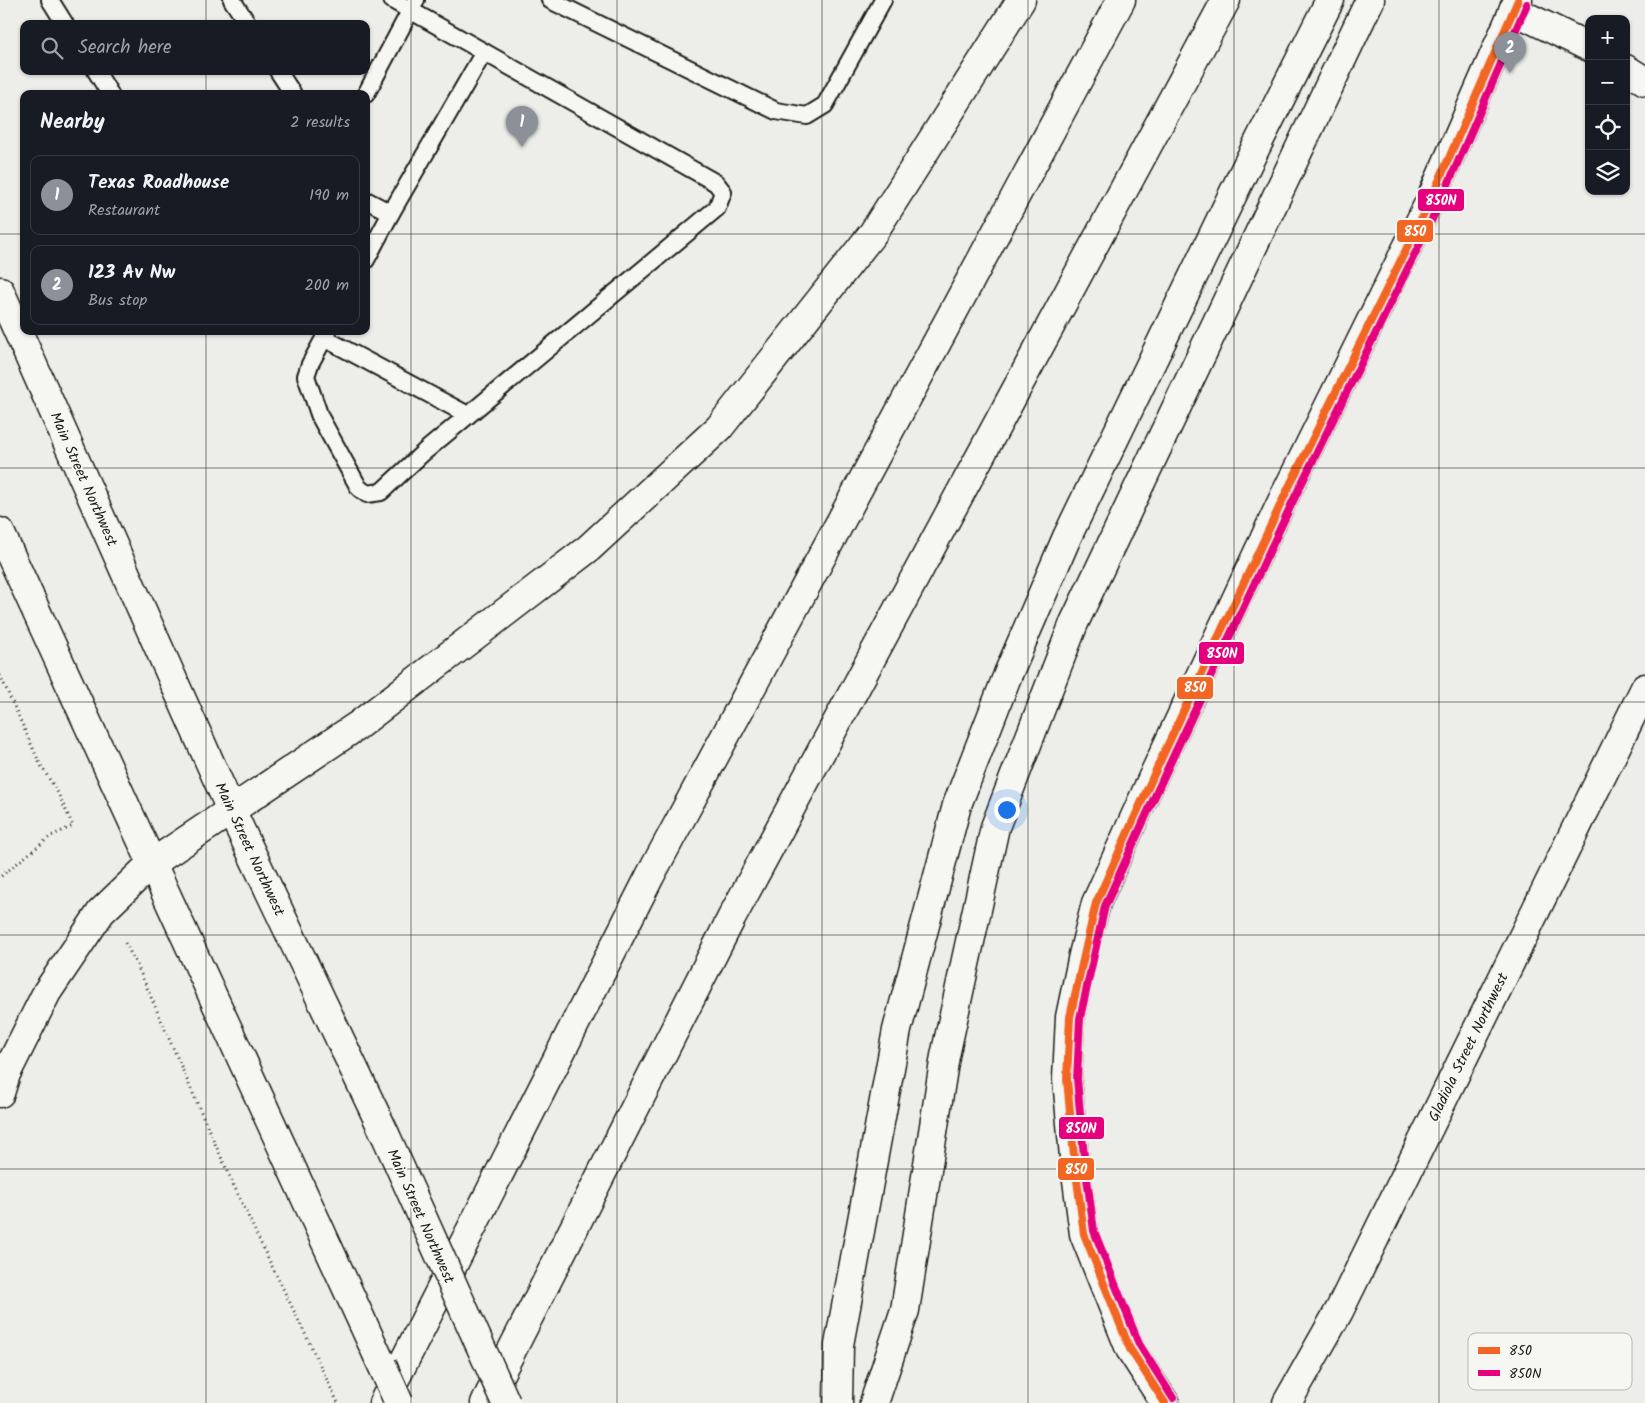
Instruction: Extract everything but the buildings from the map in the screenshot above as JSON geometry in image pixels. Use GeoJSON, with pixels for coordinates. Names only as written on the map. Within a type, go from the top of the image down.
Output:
{"type":"FeatureCollection","features":[{"type":"Feature","properties":{"kind":"main road"},"geometry":{"type":"LineString","coordinates":[[0,1093],[6,1074],[47,992],[101,912],[151,864],[357,726],[589,548],[720,428],[873,233],[1021,0]]}},
{"type":"Feature","properties":{"kind":"main road"},"geometry":{"type":"LineString","coordinates":[[383,1403],[650,876],[1121,0]]}},
{"type":"Feature","properties":{"kind":"main road"},"geometry":{"type":"LineString","coordinates":[[485,1403],[732,917],[1226,0]]}},
{"type":"Feature","properties":{"kind":"main road"},"geometry":{"type":"LineString","coordinates":[[838,1403],[839,1345],[897,1030],[957,805],[1008,674],[1067,537],[1248,163],[1330,0]]}},
{"type":"Feature","properties":{"kind":"main road"},"geometry":{"type":"LineString","coordinates":[[874,1403],[905,1310],[945,1056],[995,827],[1074,623],[1370,0]]}},
{"type":"Feature","properties":{"kind":"main road"},"geometry":{"type":"LineString","coordinates":[[1165,1403],[1130,1349],[1084,1234],[1074,1157],[1067,1079],[1070,1017],[1096,904],[1156,770],[1284,497],[1431,199],[1515,5],[1585,45]]}},
{"type":"Feature","properties":{"kind":"main road"},"geometry":{"type":"LineString","coordinates":[[1630,72],[1645,81]]}},
{"type":"Feature","properties":{"kind":"main road","name":"Main Street Northwest"},"geometry":{"type":"LineString","coordinates":[[0,291],[231,810],[384,1134],[506,1403]]}},
{"type":"Feature","properties":{"kind":"main road"},"geometry":{"type":"LineString","coordinates":[[0,532],[399,1403]]}},
{"type":"Feature","properties":{"kind":"main road","name":"Gladiola Street Northwest"},"geometry":{"type":"LineString","coordinates":[[1287,1403],[1339,1311],[1645,688]]}},
{"type":"Feature","properties":{"kind":"lane"},"geometry":{"type":"LineString","coordinates":[[50,0],[62,20]]}},
{"type":"Feature","properties":{"kind":"lane"},"geometry":{"type":"LineString","coordinates":[[232,0],[245,20]]}},
{"type":"Feature","properties":{"kind":"lane"},"geometry":{"type":"LineString","coordinates":[[392,0],[413,5],[484,52],[716,183],[723,192],[717,208],[424,452],[381,492],[367,494],[359,488],[320,417],[306,376],[310,364],[326,335],[468,415]]}},
{"type":"Feature","properties":{"kind":"lane"},"geometry":{"type":"LineString","coordinates":[[550,0],[776,110],[807,116],[825,105],[883,0]]}},
{"type":"Feature","properties":{"kind":"lane"},"geometry":{"type":"LineString","coordinates":[[368,90],[413,5]]}},
{"type":"Feature","properties":{"kind":"lane"},"geometry":{"type":"LineString","coordinates":[[370,253],[484,52]]}},
{"type":"Feature","properties":{"kind":"lane"},"geometry":{"type":"LineString","coordinates":[[98,75],[108,90]]}},
{"type":"Feature","properties":{"kind":"lane"},"geometry":{"type":"LineString","coordinates":[[281,75],[290,90]]}},
{"type":"Feature","properties":{"kind":"lane"},"geometry":{"type":"LineString","coordinates":[[370,202],[392,213]]}},
{"type":"Feature","properties":{"kind":"path"},"geometry":{"type":"LineString","coordinates":[[0,675],[40,764],[58,793],[73,826],[51,836],[0,877]]}},
{"type":"Feature","properties":{"kind":"path"},"geometry":{"type":"LineString","coordinates":[[126,943],[263,1247],[338,1403]]}},
{"type":"Feature","properties":{"kind":"transit line","name":"850"},"geometry":{"type":"LineString","coordinates":[[1165,1403],[1130,1349],[1084,1234],[1074,1157],[1067,1079],[1070,1017],[1096,903],[1284,497],[1431,199],[1518,0]]}},
{"type":"Feature","properties":{"kind":"transit line","name":"850N"},"geometry":{"type":"LineString","coordinates":[[1173,1398],[1139,1344],[1094,1231],[1084,1156],[1077,1079],[1080,1018],[1105,906],[1293,501],[1440,203],[1527,4]]}},
{"type":"Feature","properties":{"kind":"place","name":"123 Av Nw"},"geometry":{"type":"Point","coordinates":[1510,73]}},
{"type":"Feature","properties":{"kind":"place","name":"Texas Roadhouse"},"geometry":{"type":"Point","coordinates":[522,147]}}]}
